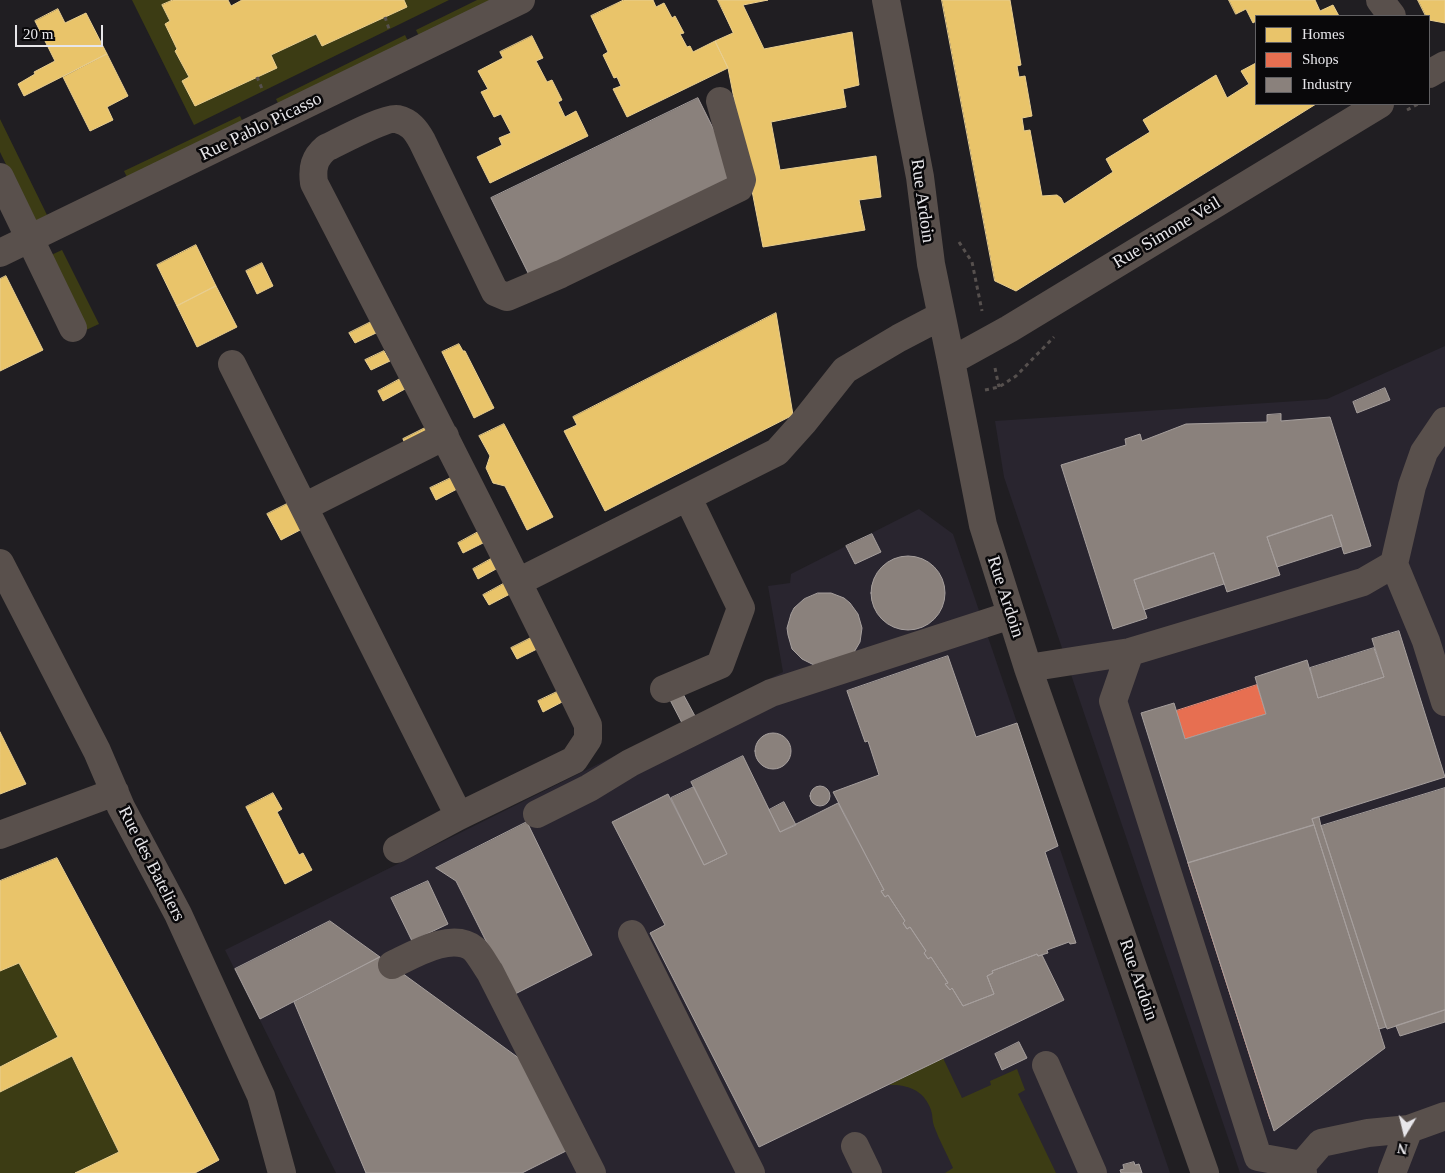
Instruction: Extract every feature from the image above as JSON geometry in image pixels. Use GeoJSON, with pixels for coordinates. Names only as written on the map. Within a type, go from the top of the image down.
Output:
{"type":"FeatureCollection","features":[{"type":"Feature","properties":{"kind":"street","name":"Rue Pablo Picasso"},"geometry":{"type":"LineString","coordinates":[[0,253],[521,0]]}},
{"type":"Feature","properties":{"kind":"street","name":"Rue Ardoin"},"geometry":{"type":"LineString","coordinates":[[886,0],[920,177],[931,264],[982,525],[1028,668],[1205,1173]]}},
{"type":"Feature","properties":{"kind":"street"},"geometry":{"type":"LineString","coordinates":[[1380,0],[1391,15]]}},
{"type":"Feature","properties":{"kind":"street"},"geometry":{"type":"LineString","coordinates":[[1430,73],[1445,64]]}},
{"type":"Feature","properties":{"kind":"street"},"geometry":{"type":"LineString","coordinates":[[397,849],[459,816],[574,760],[588,739],[588,725],[445,436],[314,183],[312,173],[314,163],[318,155],[326,148],[383,122],[395,119],[406,122],[416,129],[495,292],[507,297],[561,274],[739,188],[742,180],[720,101]]}},
{"type":"Feature","properties":{"kind":"street","name":"Rue Simone Veil"},"geometry":{"type":"LineString","coordinates":[[951,361],[1009,329],[1378,105]]}},
{"type":"Feature","properties":{"kind":"street"},"geometry":{"type":"LineString","coordinates":[[0,177],[73,328]]}},
{"type":"Feature","properties":{"kind":"street"},"geometry":{"type":"LineString","coordinates":[[518,582],[776,452],[803,423],[845,370],[941,316]]}},
{"type":"Feature","properties":{"kind":"street"},"geometry":{"type":"LineString","coordinates":[[232,364],[459,816]]}},
{"type":"Feature","properties":{"kind":"street"},"geometry":{"type":"LineString","coordinates":[[1445,421],[1424,452],[1415,477],[1394,564],[1426,642],[1445,702]]}},
{"type":"Feature","properties":{"kind":"street"},"geometry":{"type":"LineString","coordinates":[[304,507],[445,436]]}},
{"type":"Feature","properties":{"kind":"street"},"geometry":{"type":"LineString","coordinates":[[664,688],[720,664],[741,608],[688,498]]}},
{"type":"Feature","properties":{"kind":"street","name":"Rue des Bateliers"},"geometry":{"type":"LineString","coordinates":[[0,563],[97,751],[121,807],[178,914],[261,1096],[282,1173]]}},
{"type":"Feature","properties":{"kind":"street"},"geometry":{"type":"LineString","coordinates":[[1028,668],[1130,652],[1363,582],[1394,564]]}},
{"type":"Feature","properties":{"kind":"street"},"geometry":{"type":"LineString","coordinates":[[537,814],[589,788],[630,763],[771,693],[1011,615]]}},
{"type":"Feature","properties":{"kind":"street"},"geometry":{"type":"LineString","coordinates":[[1130,652],[1113,701],[1258,1157],[1303,1169],[1321,1143],[1368,1133],[1409,1129],[1445,1116]]}},
{"type":"Feature","properties":{"kind":"street"},"geometry":{"type":"LineString","coordinates":[[0,836],[115,792]]}},
{"type":"Feature","properties":{"kind":"street"},"geometry":{"type":"LineString","coordinates":[[632,934],[751,1173]]}},
{"type":"Feature","properties":{"kind":"street"},"geometry":{"type":"LineString","coordinates":[[392,965],[436,944],[456,942],[473,949],[490,972],[592,1173]]}},
{"type":"Feature","properties":{"kind":"street"},"geometry":{"type":"LineString","coordinates":[[1046,1065],[1092,1173]]}},
{"type":"Feature","properties":{"kind":"street"},"geometry":{"type":"LineString","coordinates":[[1392,1173],[1409,1129]]}},
{"type":"Feature","properties":{"kind":"street"},"geometry":{"type":"LineString","coordinates":[[855,1146],[868,1173]]}},
{"type":"Feature","properties":{"kind":"path"},"geometry":{"type":"LineString","coordinates":[[385,17],[389,29]]}},
{"type":"Feature","properties":{"kind":"path"},"geometry":{"type":"LineString","coordinates":[[257,77],[262,92]]}},
{"type":"Feature","properties":{"kind":"shaded area"},"geometry":{"type":"Polygon","coordinates":[[[132,0],[173,0],[162,5],[170,21],[165,24],[177,49],[175,51],[189,77],[271,55],[316,34],[322,46],[407,7],[404,0],[449,0],[194,125],[132,0]]]}},
{"type":"Feature","properties":{"kind":"shaded area"},"geometry":{"type":"Polygon","coordinates":[[[477,0],[502,0],[421,40],[416,30],[477,0]]]}},
{"type":"Feature","properties":{"kind":"shaded area"},"geometry":{"type":"Polygon","coordinates":[[[405,35],[410,45],[281,109],[276,99],[405,35]]]}},
{"type":"Feature","properties":{"kind":"shaded area"},"geometry":{"type":"Polygon","coordinates":[[[240,116],[245,126],[129,181],[124,171],[240,116]]]}},
{"type":"Feature","properties":{"kind":"shaded area"},"geometry":{"type":"Polygon","coordinates":[[[0,119],[47,215],[34,222],[0,152],[0,119]]]}},
{"type":"Feature","properties":{"kind":"shaded area"},"geometry":{"type":"Polygon","coordinates":[[[62,250],[99,324],[86,330],[49,256],[62,250]]]}},
{"type":"Feature","properties":{"kind":"shaded area"},"geometry":{"type":"Polygon","coordinates":[[[1445,346],[1445,1173],[1240,1173],[1004,477],[995,421],[1327,399],[1445,346]]]}},
{"type":"Feature","properties":{"kind":"shaded area"},"geometry":{"type":"Polygon","coordinates":[[[919,509],[953,534],[1170,1173],[336,1173],[225,950],[783,672],[768,586],[790,583],[791,574],[919,509]]]}},
{"type":"Feature","properties":{"kind":"shaded area"},"geometry":{"type":"Polygon","coordinates":[[[19,963],[58,1037],[0,1067],[0,971],[19,963]]]}},
{"type":"Feature","properties":{"kind":"shaded area"},"geometry":{"type":"Polygon","coordinates":[[[72,1056],[119,1152],[75,1173],[0,1173],[0,1092],[72,1056]]]}},
{"type":"Feature","properties":{"kind":"shaded area"},"geometry":{"type":"Polygon","coordinates":[[[943,1058],[962,1098],[991,1085],[990,1081],[1017,1069],[1025,1090],[1018,1094],[1056,1173],[945,1173],[953,1168],[933,1124],[932,1112],[925,1098],[909,1087],[889,1085],[943,1058]]]}},
{"type":"Feature","properties":{"kind":"building: Homes"},"geometry":{"type":"Polygon","coordinates":[[[173,0],[228,0],[231,6],[242,0],[404,0],[407,7],[322,46],[316,34],[271,55],[277,68],[195,106],[182,81],[189,77],[175,51],[177,49],[165,24],[170,21],[162,5],[173,0]]]}},
{"type":"Feature","properties":{"kind":"building: Homes"},"geometry":{"type":"Polygon","coordinates":[[[624,0],[653,0],[656,7],[664,3],[672,18],[675,16],[684,33],[680,34],[687,47],[690,46],[693,52],[715,41],[728,68],[627,117],[613,89],[621,86],[617,77],[614,78],[603,55],[608,52],[591,16],[624,0]]]}},
{"type":"Feature","properties":{"kind":"building: Homes"},"geometry":{"type":"Polygon","coordinates":[[[718,0],[768,0],[743,5],[764,49],[852,32],[859,85],[843,89],[846,107],[771,122],[780,170],[876,156],[881,197],[859,200],[865,230],[763,247],[728,68],[715,41],[733,33],[718,0]]]}},
{"type":"Feature","properties":{"kind":"building: Homes"},"geometry":{"type":"Polygon","coordinates":[[[942,0],[1010,0],[1021,65],[1017,66],[1019,77],[1025,76],[1032,116],[1022,118],[1024,131],[1030,130],[1042,196],[1057,195],[1064,204],[1113,172],[1106,159],[1150,132],[1143,120],[1216,75],[1227,98],[1249,84],[1241,71],[1255,64],[1255,105],[1314,105],[1016,291],[995,281],[942,0]]]}},
{"type":"Feature","properties":{"kind":"building: Homes"},"geometry":{"type":"Polygon","coordinates":[[[1229,0],[1315,0],[1320,11],[1333,5],[1338,15],[1255,15],[1255,22],[1253,23],[1246,9],[1236,14],[1229,0]]]}},
{"type":"Feature","properties":{"kind":"building: Homes"},"geometry":{"type":"Polygon","coordinates":[[[1418,0],[1445,0],[1445,23],[1430,20],[1430,15],[1426,15],[1418,0]]]}},
{"type":"Feature","properties":{"kind":"building: Homes"},"geometry":{"type":"Polygon","coordinates":[[[58,9],[65,23],[86,13],[107,54],[24,96],[18,84],[35,74],[34,72],[55,61],[35,21],[58,9]]]}},
{"type":"Feature","properties":{"kind":"building: Homes"},"geometry":{"type":"Polygon","coordinates":[[[532,36],[543,58],[536,61],[547,82],[552,80],[562,100],[558,102],[565,117],[576,111],[588,136],[490,183],[477,157],[502,145],[499,138],[511,133],[501,114],[494,117],[481,92],[488,89],[478,71],[503,58],[500,52],[532,36]]]}},
{"type":"Feature","properties":{"kind":"building: Homes"},"geometry":{"type":"Polygon","coordinates":[[[107,54],[128,96],[107,107],[113,120],[90,131],[63,77],[107,54]]]}},
{"type":"Feature","properties":{"kind":"building: Homes"},"geometry":{"type":"Polygon","coordinates":[[[196,245],[216,286],[177,306],[157,265],[196,245]]]}},
{"type":"Feature","properties":{"kind":"building: Homes"},"geometry":{"type":"Polygon","coordinates":[[[262,263],[273,286],[257,294],[246,271],[262,263]]]}},
{"type":"Feature","properties":{"kind":"building: Homes"},"geometry":{"type":"Polygon","coordinates":[[[6,276],[43,350],[0,371],[0,279],[6,276]]]}},
{"type":"Feature","properties":{"kind":"building: Homes"},"geometry":{"type":"Polygon","coordinates":[[[216,286],[237,327],[197,347],[177,306],[216,286]]]}},
{"type":"Feature","properties":{"kind":"building: Homes"},"geometry":{"type":"Polygon","coordinates":[[[776,313],[793,415],[605,511],[564,431],[577,425],[573,417],[776,313]]]}},
{"type":"Feature","properties":{"kind":"building: Homes"},"geometry":{"type":"Polygon","coordinates":[[[371,322],[376,333],[355,343],[349,333],[371,322]]]}},
{"type":"Feature","properties":{"kind":"building: Homes"},"geometry":{"type":"Polygon","coordinates":[[[459,344],[463,351],[465,351],[494,408],[474,418],[442,352],[459,344]]]}},
{"type":"Feature","properties":{"kind":"building: Homes"},"geometry":{"type":"Polygon","coordinates":[[[384,351],[390,361],[371,370],[365,360],[384,351]]]}},
{"type":"Feature","properties":{"kind":"building: Homes"},"geometry":{"type":"Polygon","coordinates":[[[400,379],[405,389],[383,401],[378,391],[400,379]]]}},
{"type":"Feature","properties":{"kind":"building: Homes"},"geometry":{"type":"Polygon","coordinates":[[[504,424],[553,517],[527,530],[505,486],[493,483],[486,468],[490,456],[479,436],[504,424]]]}},
{"type":"Feature","properties":{"kind":"building: Homes"},"geometry":{"type":"Polygon","coordinates":[[[425,428],[430,439],[408,450],[403,439],[425,428]]]}},
{"type":"Feature","properties":{"kind":"building: Homes"},"geometry":{"type":"Polygon","coordinates":[[[453,477],[459,488],[436,500],[430,488],[453,477]]]}},
{"type":"Feature","properties":{"kind":"building: Homes"},"geometry":{"type":"Polygon","coordinates":[[[289,503],[302,529],[281,540],[267,514],[289,503]]]}},
{"type":"Feature","properties":{"kind":"building: Homes"},"geometry":{"type":"Polygon","coordinates":[[[480,531],[485,542],[463,553],[458,543],[480,531]]]}},
{"type":"Feature","properties":{"kind":"building: Homes"},"geometry":{"type":"Polygon","coordinates":[[[491,559],[496,569],[478,579],[473,569],[491,559]]]}},
{"type":"Feature","properties":{"kind":"building: Homes"},"geometry":{"type":"Polygon","coordinates":[[[505,583],[510,594],[489,605],[483,595],[505,583]]]}},
{"type":"Feature","properties":{"kind":"building: Homes"},"geometry":{"type":"Polygon","coordinates":[[[533,637],[539,648],[517,659],[511,648],[533,637]]]}},
{"type":"Feature","properties":{"kind":"building: Homes"},"geometry":{"type":"Polygon","coordinates":[[[559,691],[564,701],[543,712],[538,701],[559,691]]]}},
{"type":"Feature","properties":{"kind":"building: Homes"},"geometry":{"type":"Polygon","coordinates":[[[0,732],[26,784],[0,794],[0,732]]]}},
{"type":"Feature","properties":{"kind":"building: Homes"},"geometry":{"type":"Polygon","coordinates":[[[273,793],[282,809],[277,812],[299,855],[303,853],[312,870],[285,884],[246,807],[273,793]]]}},
{"type":"Feature","properties":{"kind":"building: Homes"},"geometry":{"type":"Polygon","coordinates":[[[57,858],[219,1160],[195,1173],[75,1173],[119,1152],[72,1056],[0,1092],[0,1067],[58,1037],[19,963],[0,971],[0,881],[57,858]]]}},
{"type":"Feature","properties":{"kind":"building: Shops"},"geometry":{"type":"Polygon","coordinates":[[[1257,685],[1266,714],[1185,739],[1176,711],[1257,685]]]}},
{"type":"Feature","properties":{"kind":"building: Shops"},"geometry":{"type":"Polygon","coordinates":[[[1314,825],[1379,1029],[1319,1048],[1323,1060],[1291,1070],[1303,1109],[1270,1119],[1188,863],[1314,825]]]}},
{"type":"Feature","properties":{"kind":"building: Industry"},"geometry":{"type":"Polygon","coordinates":[[[698,98],[738,178],[531,279],[491,198],[698,98]]]}},
{"type":"Feature","properties":{"kind":"building: Industry"},"geometry":{"type":"Polygon","coordinates":[[[1385,388],[1390,400],[1357,413],[1353,402],[1385,388]]]}},
{"type":"Feature","properties":{"kind":"building: Industry"},"geometry":{"type":"Polygon","coordinates":[[[1281,414],[1281,421],[1330,417],[1371,546],[1344,554],[1332,515],[1267,537],[1280,575],[1227,592],[1214,553],[1134,580],[1147,618],[1113,629],[1061,465],[1126,445],[1125,439],[1140,434],[1142,441],[1186,424],[1267,422],[1267,415],[1281,414]]]}},
{"type":"Feature","properties":{"kind":"building: Industry"},"geometry":{"type":"Polygon","coordinates":[[[1332,515],[1342,546],[1277,567],[1267,537],[1332,515]]]}},
{"type":"Feature","properties":{"kind":"building: Industry"},"geometry":{"type":"Polygon","coordinates":[[[872,534],[881,552],[855,564],[846,546],[872,534]]]}},
{"type":"Feature","properties":{"kind":"building: Industry"},"geometry":{"type":"Polygon","coordinates":[[[1214,553],[1224,584],[1144,610],[1134,580],[1214,553]]]}},
{"type":"Feature","properties":{"kind":"building: Industry"},"geometry":{"type":"Polygon","coordinates":[[[908,556],[929,562],[939,572],[945,593],[939,614],[929,624],[908,630],[887,624],[877,614],[871,593],[877,572],[887,562],[908,556]]]}},
{"type":"Feature","properties":{"kind":"building: Industry"},"geometry":{"type":"Polygon","coordinates":[[[818,593],[831,593],[844,598],[858,614],[862,628],[860,642],[853,654],[814,665],[802,659],[792,649],[787,628],[794,608],[804,599],[818,593]]]}},
{"type":"Feature","properties":{"kind":"building: Industry"},"geometry":{"type":"Polygon","coordinates":[[[1399,631],[1445,777],[1312,819],[1314,825],[1188,863],[1141,713],[1174,703],[1185,739],[1266,714],[1255,677],[1307,660],[1318,698],[1384,677],[1372,639],[1399,631]]]}},
{"type":"Feature","properties":{"kind":"building: Industry"},"geometry":{"type":"Polygon","coordinates":[[[1374,648],[1384,677],[1318,698],[1310,668],[1374,648]]]}},
{"type":"Feature","properties":{"kind":"building: Industry"},"geometry":{"type":"Polygon","coordinates":[[[948,656],[976,737],[1017,723],[1058,846],[1045,852],[1076,943],[1070,944],[1069,942],[1047,950],[1048,953],[1038,956],[1037,954],[992,971],[993,973],[987,976],[994,994],[963,1006],[952,988],[950,990],[945,984],[948,983],[931,957],[928,959],[924,953],[926,951],[910,927],[907,929],[903,923],[905,921],[888,895],[885,897],[881,891],[884,890],[833,792],[879,775],[868,741],[865,742],[847,691],[948,656]]]}},
{"type":"Feature","properties":{"kind":"building: Industry"},"geometry":{"type":"Polygon","coordinates":[[[682,692],[695,716],[682,723],[669,698],[682,692]]]}},
{"type":"Feature","properties":{"kind":"building: Industry"},"geometry":{"type":"Polygon","coordinates":[[[773,733],[786,738],[791,751],[786,764],[773,769],[760,764],[755,751],[760,738],[773,733]]]}},
{"type":"Feature","properties":{"kind":"building: Industry"},"geometry":{"type":"Polygon","coordinates":[[[743,756],[780,832],[838,803],[884,890],[881,891],[885,897],[888,895],[905,921],[903,923],[907,929],[910,927],[926,951],[924,953],[928,959],[931,957],[948,983],[945,984],[950,990],[952,988],[963,1006],[994,994],[987,976],[993,973],[992,971],[1037,954],[1038,956],[1042,955],[1064,1000],[759,1147],[650,933],[665,925],[612,822],[668,794],[704,865],[727,854],[691,782],[743,756]]]}},
{"type":"Feature","properties":{"kind":"building: Industry"},"geometry":{"type":"Polygon","coordinates":[[[816,786],[824,786],[830,792],[830,800],[824,806],[816,806],[810,800],[810,792],[816,786]]]}},
{"type":"Feature","properties":{"kind":"building: Industry"},"geometry":{"type":"Polygon","coordinates":[[[694,787],[727,854],[704,865],[671,798],[694,787]]]}},
{"type":"Feature","properties":{"kind":"building: Industry"},"geometry":{"type":"Polygon","coordinates":[[[1445,788],[1445,1010],[1387,1029],[1321,826],[1445,788]]]}},
{"type":"Feature","properties":{"kind":"building: Industry"},"geometry":{"type":"Polygon","coordinates":[[[784,802],[796,825],[780,832],[769,810],[784,802]]]}},
{"type":"Feature","properties":{"kind":"building: Industry"},"geometry":{"type":"Polygon","coordinates":[[[1319,817],[1386,1027],[1379,1029],[1312,819],[1319,817]]]}},
{"type":"Feature","properties":{"kind":"building: Industry"},"geometry":{"type":"Polygon","coordinates":[[[527,822],[592,955],[513,995],[456,881],[436,868],[527,822]]]}},
{"type":"Feature","properties":{"kind":"building: Industry"},"geometry":{"type":"Polygon","coordinates":[[[1314,825],[1385,1048],[1274,1131],[1188,863],[1314,825]]]}},
{"type":"Feature","properties":{"kind":"building: Industry"},"geometry":{"type":"Polygon","coordinates":[[[428,881],[448,924],[412,941],[391,898],[428,881]]]}},
{"type":"Feature","properties":{"kind":"building: Industry"},"geometry":{"type":"Polygon","coordinates":[[[330,921],[380,957],[260,1019],[235,969],[330,921]]]}},
{"type":"Feature","properties":{"kind":"building: Industry"},"geometry":{"type":"Polygon","coordinates":[[[380,957],[538,1072],[576,1146],[522,1173],[366,1173],[294,1002],[380,957]]]}},
{"type":"Feature","properties":{"kind":"building: Industry"},"geometry":{"type":"Polygon","coordinates":[[[1445,1010],[1445,1022],[1400,1036],[1396,1026],[1445,1010]]]}},
{"type":"Feature","properties":{"kind":"building: Industry"},"geometry":{"type":"Polygon","coordinates":[[[1019,1042],[1027,1058],[1002,1070],[995,1054],[1019,1042]]]}},
{"type":"Feature","properties":{"kind":"building: Industry"},"geometry":{"type":"Polygon","coordinates":[[[1134,1162],[1135,1165],[1139,1164],[1142,1173],[1121,1173],[1120,1170],[1124,1169],[1123,1165],[1134,1162]]]}}]}
